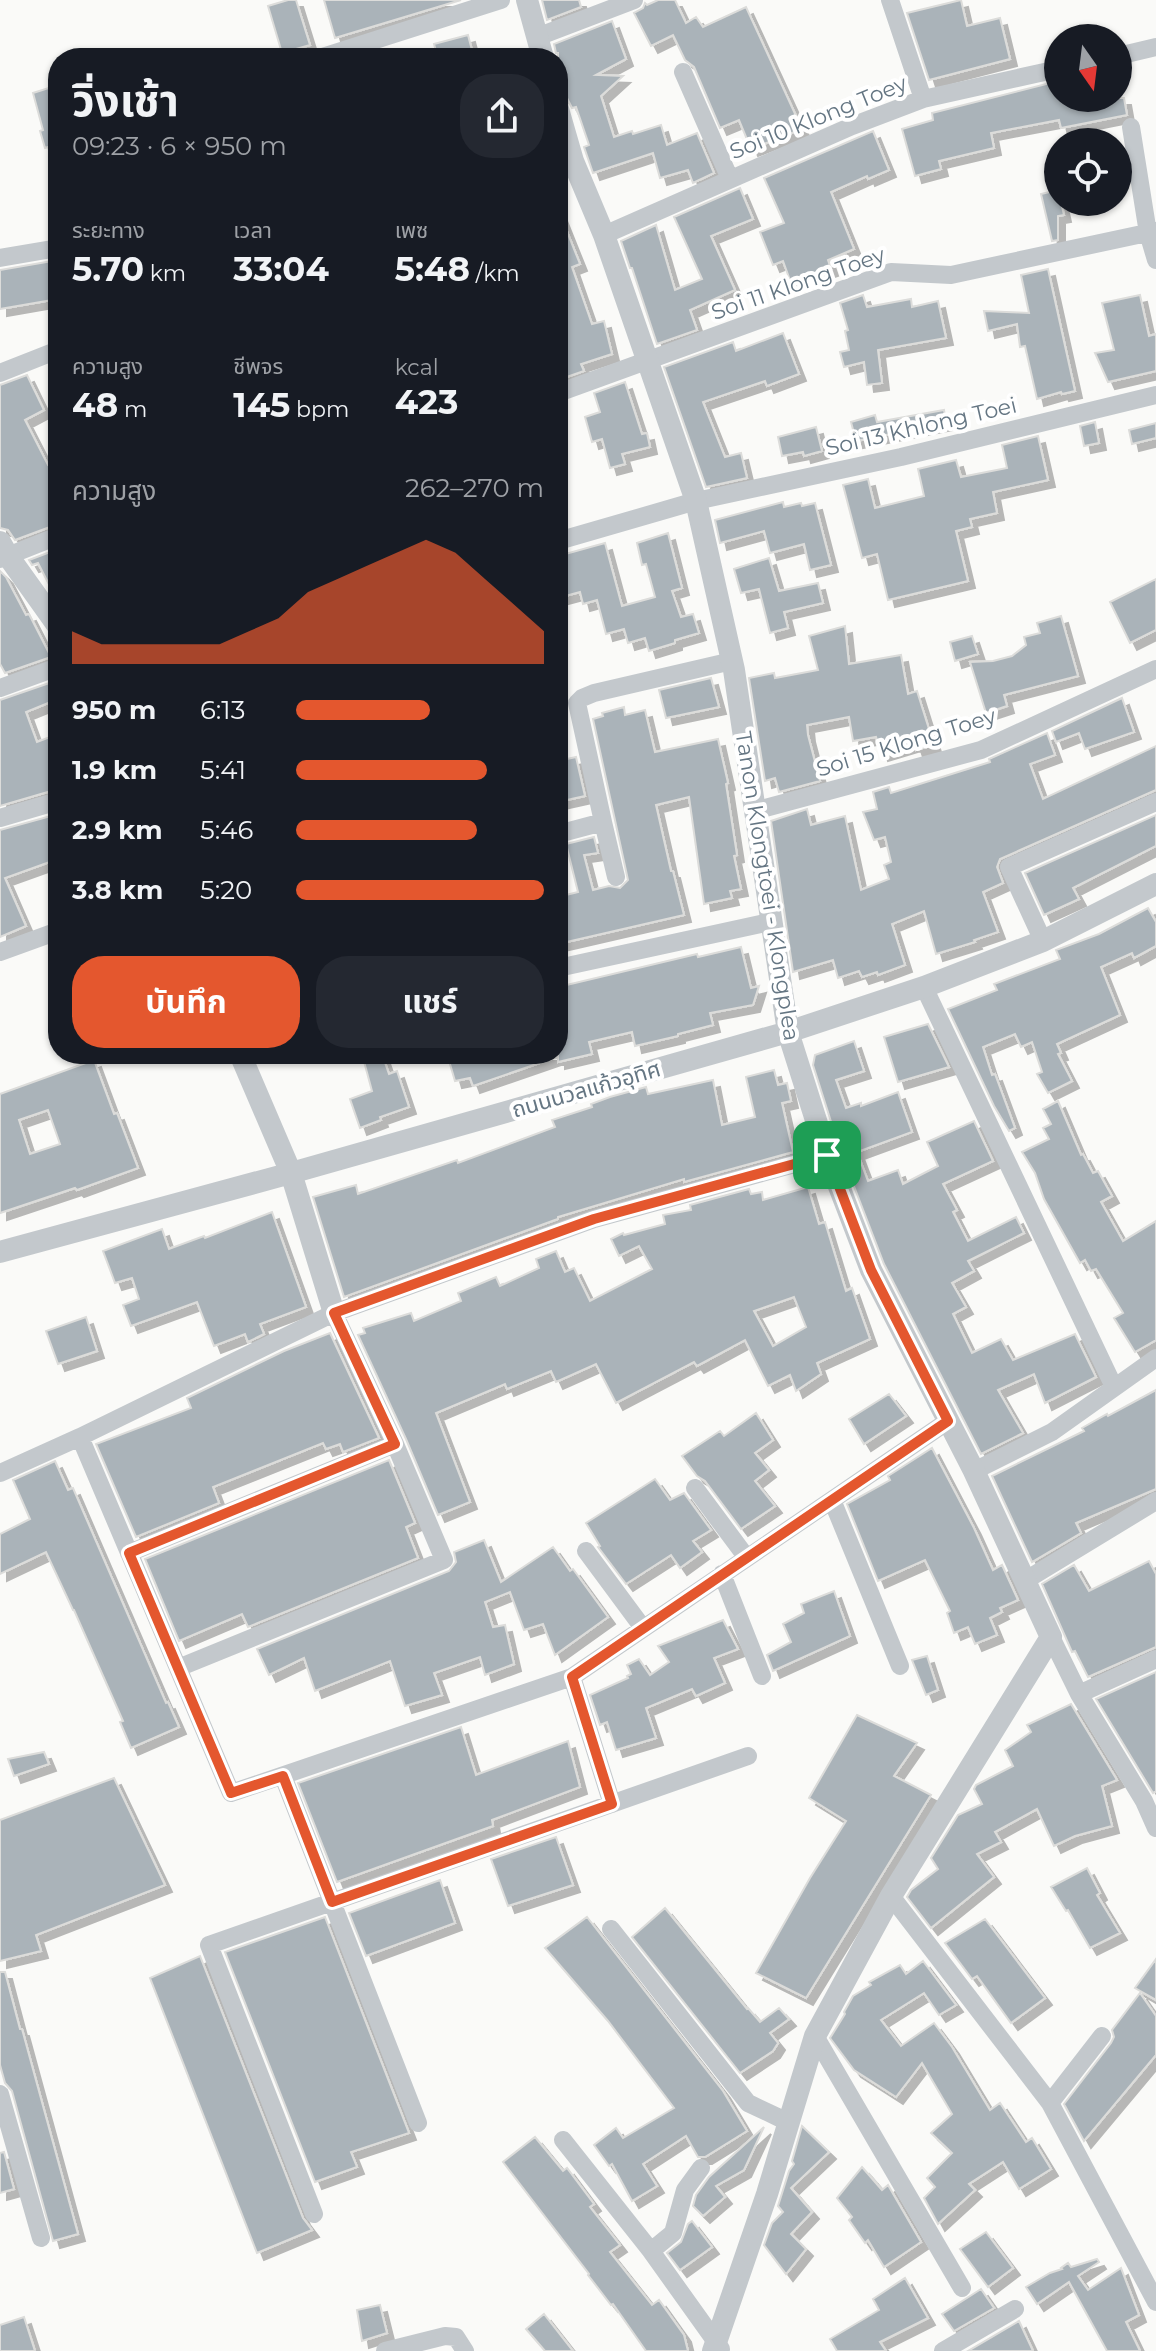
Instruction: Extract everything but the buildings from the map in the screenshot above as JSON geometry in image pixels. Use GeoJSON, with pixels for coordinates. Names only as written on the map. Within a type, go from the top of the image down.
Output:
{"type":"FeatureCollection","features":[{"type":"Feature","properties":{"kind":"street"},"geometry":{"type":"LineString","coordinates":[[350,48],[501,0]]}},
{"type":"Feature","properties":{"kind":"street"},"geometry":{"type":"LineString","coordinates":[[527,0],[540,48],[634,0]]}},
{"type":"Feature","properties":{"kind":"street"},"geometry":{"type":"LineString","coordinates":[[890,0],[923,99]]}},
{"type":"Feature","properties":{"kind":"street"},"geometry":{"type":"LineString","coordinates":[[1132,53],[1156,47]]}},
{"type":"Feature","properties":{"kind":"street"},"geometry":{"type":"LineString","coordinates":[[683,72],[730,179]]}},
{"type":"Feature","properties":{"kind":"street","name":"Soi 10 Klong Toey"},"geometry":{"type":"LineString","coordinates":[[604,235],[852,126],[923,99],[1044,72]]}},
{"type":"Feature","properties":{"kind":"street"},"geometry":{"type":"LineString","coordinates":[[1131,127],[1156,260]]}},
{"type":"Feature","properties":{"kind":"street","name":"Tanon Klongtoei - Klongplea"},"geometry":{"type":"LineString","coordinates":[[568,167],[604,235],[696,501],[732,661],[788,1032],[827,1155],[871,1270],[974,1471],[1051,1637]]}},
{"type":"Feature","properties":{"kind":"street","name":"Soi 11 Klong Toey"},"geometry":{"type":"LineString","coordinates":[[568,389],[891,272],[951,275],[1152,232]]}},
{"type":"Feature","properties":{"kind":"street"},"geometry":{"type":"LineString","coordinates":[[0,258],[48,250]]}},
{"type":"Feature","properties":{"kind":"street"},"geometry":{"type":"LineString","coordinates":[[0,373],[48,354]]}},
{"type":"Feature","properties":{"kind":"street","name":"Soi 13 Khlong Toei"},"geometry":{"type":"LineString","coordinates":[[568,538],[696,501],[901,457],[1156,395]]}},
{"type":"Feature","properties":{"kind":"street"},"geometry":{"type":"LineString","coordinates":[[48,539],[3,552],[48,613]]}},
{"type":"Feature","properties":{"kind":"street"},"geometry":{"type":"LineString","coordinates":[[568,706],[594,693],[732,661]]}},
{"type":"Feature","properties":{"kind":"street","name":"Soi 15 Klong Toey"},"geometry":{"type":"LineString","coordinates":[[754,811],[981,750],[1156,669]]}},
{"type":"Feature","properties":{"kind":"street"},"geometry":{"type":"LineString","coordinates":[[0,688],[48,671]]}},
{"type":"Feature","properties":{"kind":"street"},"geometry":{"type":"LineString","coordinates":[[577,703],[616,877]]}},
{"type":"Feature","properties":{"kind":"street"},"geometry":{"type":"LineString","coordinates":[[1043,941],[1009,867],[1156,802]]}},
{"type":"Feature","properties":{"kind":"street"},"geometry":{"type":"LineString","coordinates":[[0,818],[48,804]]}},
{"type":"Feature","properties":{"kind":"street"},"geometry":{"type":"LineString","coordinates":[[568,831],[603,822]]}},
{"type":"Feature","properties":{"kind":"street","name":"ถนนนวลแก้วอุทิศ"},"geometry":{"type":"LineString","coordinates":[[0,1252],[788,1032],[924,987],[1043,941],[1156,884]]}},
{"type":"Feature","properties":{"kind":"street"},"geometry":{"type":"LineString","coordinates":[[568,966],[770,922]]}},
{"type":"Feature","properties":{"kind":"street"},"geometry":{"type":"LineString","coordinates":[[0,952],[48,935]]}},
{"type":"Feature","properties":{"kind":"street"},"geometry":{"type":"LineString","coordinates":[[924,987],[1114,1387]]}},
{"type":"Feature","properties":{"kind":"street"},"geometry":{"type":"LineString","coordinates":[[178,1668],[444,1560],[395,1444],[334,1313],[291,1173],[244,1064]]}},
{"type":"Feature","properties":{"kind":"street"},"geometry":{"type":"LineString","coordinates":[[0,1473],[334,1313],[594,1219],[827,1155]]}},
{"type":"Feature","properties":{"kind":"street"},"geometry":{"type":"LineString","coordinates":[[974,1471],[1052,1432],[1156,1358]]}},
{"type":"Feature","properties":{"kind":"street"},"geometry":{"type":"LineString","coordinates":[[80,1437],[231,1793],[572,1677],[948,1421]]}},
{"type":"Feature","properties":{"kind":"street"},"geometry":{"type":"LineString","coordinates":[[129,1553],[395,1444]]}},
{"type":"Feature","properties":{"kind":"street"},"geometry":{"type":"LineString","coordinates":[[695,1488],[747,1558]]}},
{"type":"Feature","properties":{"kind":"street"},"geometry":{"type":"LineString","coordinates":[[832,1500],[900,1666]]}},
{"type":"Feature","properties":{"kind":"street"},"geometry":{"type":"LineString","coordinates":[[1026,1580],[1156,1501]]}},
{"type":"Feature","properties":{"kind":"street"},"geometry":{"type":"LineString","coordinates":[[586,1551],[643,1628]]}},
{"type":"Feature","properties":{"kind":"street"},"geometry":{"type":"LineString","coordinates":[[722,1574],[762,1676]]}},
{"type":"Feature","properties":{"kind":"street"},"geometry":{"type":"LineString","coordinates":[[1051,1637],[1079,1694],[1150,1798],[1156,1828]]}},
{"type":"Feature","properties":{"kind":"street"},"geometry":{"type":"LineString","coordinates":[[717,2348],[815,2036],[891,1896],[1051,1637]]}},
{"type":"Feature","properties":{"kind":"street"},"geometry":{"type":"LineString","coordinates":[[1079,1694],[1156,1659]]}},
{"type":"Feature","properties":{"kind":"street"},"geometry":{"type":"LineString","coordinates":[[572,1677],[612,1804]]}},
{"type":"Feature","properties":{"kind":"street"},"geometry":{"type":"LineString","coordinates":[[314,2214],[209,1945],[748,1756]]}},
{"type":"Feature","properties":{"kind":"street"},"geometry":{"type":"LineString","coordinates":[[283,1776],[418,2123]]}},
{"type":"Feature","properties":{"kind":"street"},"geometry":{"type":"LineString","coordinates":[[891,1896],[1050,2103],[1156,2302]]}},
{"type":"Feature","properties":{"kind":"street"},"geometry":{"type":"LineString","coordinates":[[611,1929],[748,2103],[788,2122]]}},
{"type":"Feature","properties":{"kind":"street"},"geometry":{"type":"LineString","coordinates":[[815,2036],[962,2288]]}},
{"type":"Feature","properties":{"kind":"street"},"geometry":{"type":"LineString","coordinates":[[1050,2103],[1102,2036]]}},
{"type":"Feature","properties":{"kind":"street"},"geometry":{"type":"LineString","coordinates":[[0,2094],[7,2144],[41,2238]]}},
{"type":"Feature","properties":{"kind":"street"},"geometry":{"type":"LineString","coordinates":[[563,2140],[651,2251],[717,2348]]}},
{"type":"Feature","properties":{"kind":"street"},"geometry":{"type":"LineString","coordinates":[[651,2251],[673,2233],[685,2190],[701,2168]]}},
{"type":"Feature","properties":{"kind":"street"},"geometry":{"type":"LineString","coordinates":[[943,2351],[1015,2309]]}},
{"type":"Feature","properties":{"kind":"street"},"geometry":{"type":"LineString","coordinates":[[385,2351],[445,2336],[456,2337],[465,2351]]}},
{"type":"Feature","properties":{"kind":"route"},"geometry":{"type":"LineString","coordinates":[[827,1155],[871,1270],[948,1421],[572,1677],[612,1804],[332,1902],[283,1776],[231,1793],[129,1553],[395,1444],[334,1313],[594,1219],[827,1155]]}}]}
